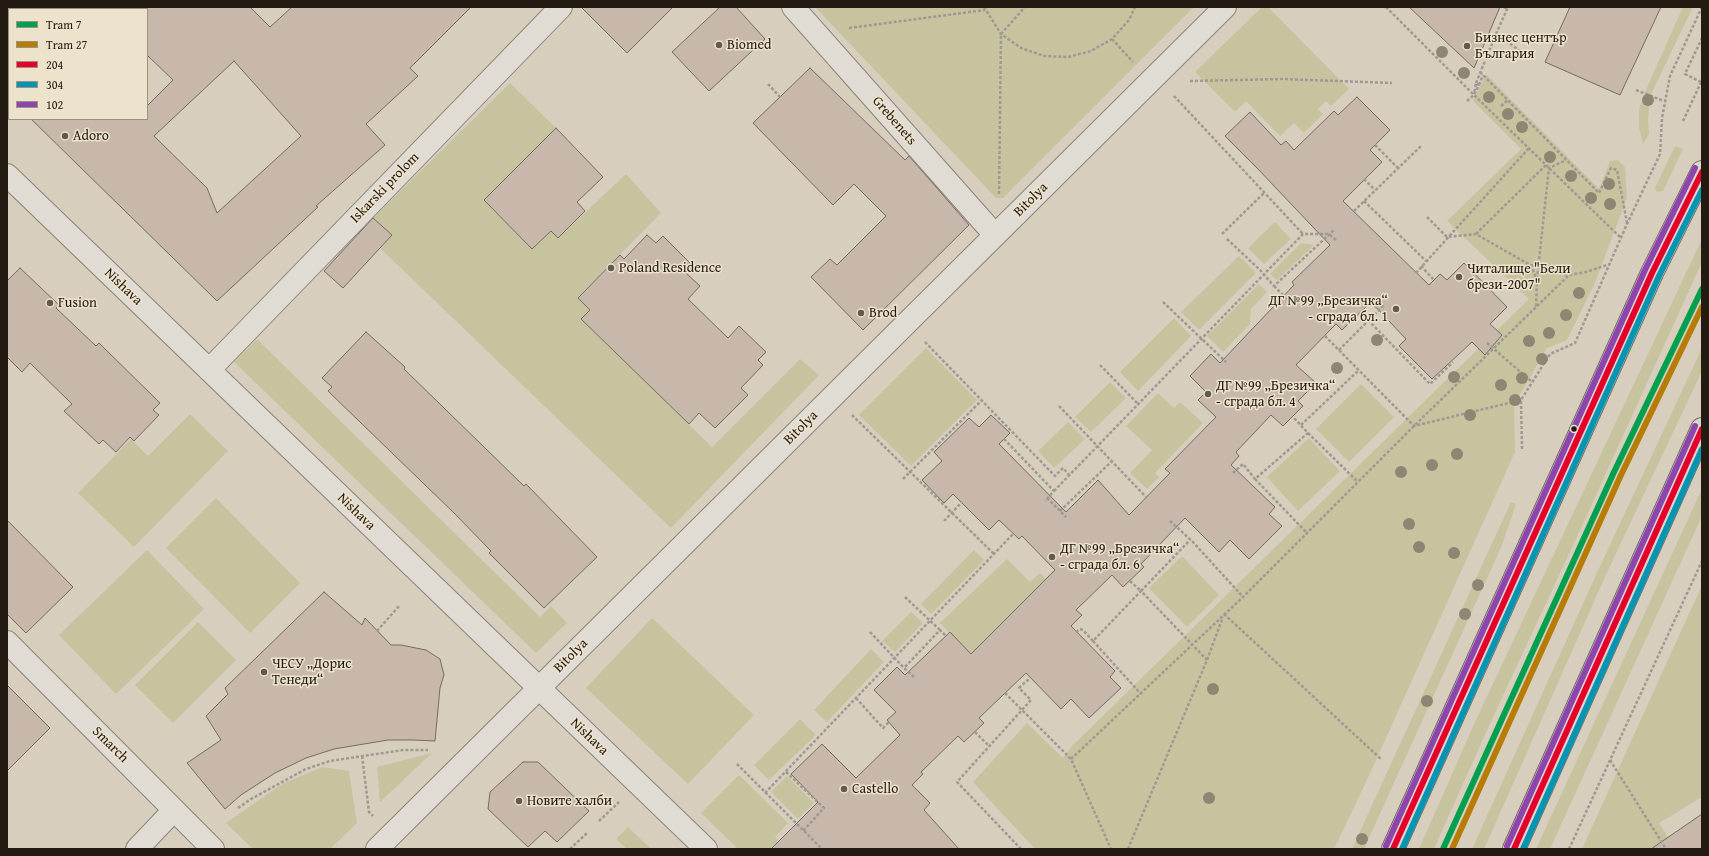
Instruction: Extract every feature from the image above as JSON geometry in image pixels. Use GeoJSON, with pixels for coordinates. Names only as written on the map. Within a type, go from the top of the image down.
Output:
{"type":"FeatureCollection","features":[{"type":"Feature","properties":{"kind":"main road"},"geometry":{"type":"LineString","coordinates":[[1393,849],[1648,280],[1702,172]]}},
{"type":"Feature","properties":{"kind":"main road"},"geometry":{"type":"LineString","coordinates":[[1514,849],[1702,429]]}},
{"type":"Feature","properties":{"kind":"street","name":"Iskarski prolom"},"geometry":{"type":"LineString","coordinates":[[209,370],[561,7]]}},
{"type":"Feature","properties":{"kind":"street","name":"Grebenets"},"geometry":{"type":"LineString","coordinates":[[793,7],[995,235]]}},
{"type":"Feature","properties":{"kind":"street","name":"Bitolya"},"geometry":{"type":"LineString","coordinates":[[377,849],[1225,7]]}},
{"type":"Feature","properties":{"kind":"street","name":"Nishava"},"geometry":{"type":"LineString","coordinates":[[7,175],[538,689],[706,849]]}},
{"type":"Feature","properties":{"kind":"street","name":"Smarch"},"geometry":{"type":"LineString","coordinates":[[7,642],[213,849]]}},
{"type":"Feature","properties":{"kind":"street"},"geometry":{"type":"LineString","coordinates":[[137,849],[174,810]]}},
{"type":"Feature","properties":{"kind":"path"},"geometry":{"type":"LineString","coordinates":[[999,198],[1001,34],[1024,7]]}},
{"type":"Feature","properties":{"kind":"path"},"geometry":{"type":"LineString","coordinates":[[817,33],[984,8],[1001,34],[1021,48],[1044,56],[1068,57],[1091,51],[1112,39],[1129,20],[1135,7]]}},
{"type":"Feature","properties":{"kind":"path"},"geometry":{"type":"LineString","coordinates":[[1386,7],[1621,238]]}},
{"type":"Feature","properties":{"kind":"path"},"geometry":{"type":"LineString","coordinates":[[1467,101],[1474,94],[1480,72],[1508,8],[1504,7]]}},
{"type":"Feature","properties":{"kind":"path"},"geometry":{"type":"LineString","coordinates":[[1522,450],[1521,400],[1550,354],[1575,343],[1627,224],[1660,154],[1664,102],[1670,76],[1702,7]]}},
{"type":"Feature","properties":{"kind":"path"},"geometry":{"type":"LineString","coordinates":[[1496,34],[1526,55]]}},
{"type":"Feature","properties":{"kind":"path"},"geometry":{"type":"LineString","coordinates":[[1683,122],[1702,81],[1685,74],[1702,38]]}},
{"type":"Feature","properties":{"kind":"path"},"geometry":{"type":"LineString","coordinates":[[1112,39],[1136,65]]}},
{"type":"Feature","properties":{"kind":"path"},"geometry":{"type":"LineString","coordinates":[[1480,72],[1599,193],[1611,168],[1617,170],[1627,224]]}},
{"type":"Feature","properties":{"kind":"path"},"geometry":{"type":"LineString","coordinates":[[1477,84],[1483,75]]}},
{"type":"Feature","properties":{"kind":"path"},"geometry":{"type":"LineString","coordinates":[[1190,81],[1282,79],[1392,83]]}},
{"type":"Feature","properties":{"kind":"path"},"geometry":{"type":"LineString","coordinates":[[768,84],[780,96]]}},
{"type":"Feature","properties":{"kind":"path"},"geometry":{"type":"LineString","coordinates":[[1636,90],[1664,102]]}},
{"type":"Feature","properties":{"kind":"path"},"geometry":{"type":"LineString","coordinates":[[1170,92],[1304,234]]}},
{"type":"Feature","properties":{"kind":"path"},"geometry":{"type":"LineString","coordinates":[[1501,106],[1508,100]]}},
{"type":"Feature","properties":{"kind":"path"},"geometry":{"type":"LineString","coordinates":[[1375,145],[1398,168]]}},
{"type":"Feature","properties":{"kind":"path"},"geometry":{"type":"LineString","coordinates":[[1354,211],[1421,146]]}},
{"type":"Feature","properties":{"kind":"path"},"geometry":{"type":"LineString","coordinates":[[1416,273],[1529,148]]}},
{"type":"Feature","properties":{"kind":"path"},"geometry":{"type":"LineString","coordinates":[[1549,168],[1566,160]]}},
{"type":"Feature","properties":{"kind":"path"},"geometry":{"type":"LineString","coordinates":[[1476,234],[1546,165]]}},
{"type":"Feature","properties":{"kind":"path"},"geometry":{"type":"LineString","coordinates":[[1536,308],[1538,267],[1549,168]]}},
{"type":"Feature","properties":{"kind":"path"},"geometry":{"type":"LineString","coordinates":[[1364,179],[1375,190]]}},
{"type":"Feature","properties":{"kind":"path"},"geometry":{"type":"LineString","coordinates":[[1222,234],[1264,193]]}},
{"type":"Feature","properties":{"kind":"path"},"geometry":{"type":"LineString","coordinates":[[1364,201],[1426,261]]}},
{"type":"Feature","properties":{"kind":"path"},"geometry":{"type":"LineString","coordinates":[[1427,217],[1448,237],[1476,234],[1530,265],[1569,275],[1586,272],[1610,264]]}},
{"type":"Feature","properties":{"kind":"path"},"geometry":{"type":"LineString","coordinates":[[1274,286],[1334,230]]}},
{"type":"Feature","properties":{"kind":"path"},"geometry":{"type":"LineString","coordinates":[[1044,501],[1099,448],[1139,404],[1304,234],[1329,234],[1337,241]]}},
{"type":"Feature","properties":{"kind":"path"},"geometry":{"type":"LineString","coordinates":[[1227,239],[1264,274],[1289,301]]}},
{"type":"Feature","properties":{"kind":"path"},"geometry":{"type":"LineString","coordinates":[[1530,265],[1537,279]]}},
{"type":"Feature","properties":{"kind":"path"},"geometry":{"type":"LineString","coordinates":[[1421,266],[1434,280]]}},
{"type":"Feature","properties":{"kind":"path"},"geometry":{"type":"LineString","coordinates":[[1071,760],[1243,597],[1414,426],[1569,275]]}},
{"type":"Feature","properties":{"kind":"path"},"geometry":{"type":"LineString","coordinates":[[1163,302],[1226,362]]}},
{"type":"Feature","properties":{"kind":"path"},"geometry":{"type":"LineString","coordinates":[[1371,302],[1379,310]]}},
{"type":"Feature","properties":{"kind":"path"},"geometry":{"type":"LineString","coordinates":[[1339,350],[1385,304]]}},
{"type":"Feature","properties":{"kind":"path"},"geometry":{"type":"LineString","coordinates":[[1368,320],[1430,384],[1453,362]]}},
{"type":"Feature","properties":{"kind":"path"},"geometry":{"type":"LineString","coordinates":[[1325,336],[1414,426]]}},
{"type":"Feature","properties":{"kind":"path"},"geometry":{"type":"LineString","coordinates":[[924,341],[1055,476],[1063,468],[1070,476]]}},
{"type":"Feature","properties":{"kind":"path"},"geometry":{"type":"LineString","coordinates":[[1487,343],[1493,350],[1532,381]]}},
{"type":"Feature","properties":{"kind":"path"},"geometry":{"type":"LineString","coordinates":[[1100,365],[1139,404]]}},
{"type":"Feature","properties":{"kind":"path"},"geometry":{"type":"LineString","coordinates":[[1300,425],[1359,370]]}},
{"type":"Feature","properties":{"kind":"path"},"geometry":{"type":"LineString","coordinates":[[833,396],[994,554]]}},
{"type":"Feature","properties":{"kind":"path"},"geometry":{"type":"LineString","coordinates":[[903,479],[982,400]]}},
{"type":"Feature","properties":{"kind":"path"},"geometry":{"type":"LineString","coordinates":[[1414,426],[1521,400]]}},
{"type":"Feature","properties":{"kind":"path"},"geometry":{"type":"LineString","coordinates":[[1059,406],[1146,497]]}},
{"type":"Feature","properties":{"kind":"path"},"geometry":{"type":"LineString","coordinates":[[1293,417],[1358,482]]}},
{"type":"Feature","properties":{"kind":"path"},"geometry":{"type":"LineString","coordinates":[[1255,479],[1308,433]]}},
{"type":"Feature","properties":{"kind":"path"},"geometry":{"type":"LineString","coordinates":[[1004,440],[1054,491]]}},
{"type":"Feature","properties":{"kind":"path"},"geometry":{"type":"LineString","coordinates":[[1060,511],[1112,461]]}},
{"type":"Feature","properties":{"kind":"path"},"geometry":{"type":"LineString","coordinates":[[1234,473],[1243,464],[1255,479],[1307,533]]}},
{"type":"Feature","properties":{"kind":"path"},"geometry":{"type":"LineString","coordinates":[[1048,498],[1066,517]]}},
{"type":"Feature","properties":{"kind":"path"},"geometry":{"type":"LineString","coordinates":[[944,521],[962,502]]}},
{"type":"Feature","properties":{"kind":"path"},"geometry":{"type":"LineString","coordinates":[[1170,521],[1190,540],[1243,597]]}},
{"type":"Feature","properties":{"kind":"path"},"geometry":{"type":"LineString","coordinates":[[765,793],[1013,534]]}},
{"type":"Feature","properties":{"kind":"path"},"geometry":{"type":"LineString","coordinates":[[1093,641],[1190,540]]}},
{"type":"Feature","properties":{"kind":"path"},"geometry":{"type":"LineString","coordinates":[[1569,849],[1702,561]]}},
{"type":"Feature","properties":{"kind":"path"},"geometry":{"type":"LineString","coordinates":[[1130,581],[1194,644],[1207,660]]}},
{"type":"Feature","properties":{"kind":"path"},"geometry":{"type":"LineString","coordinates":[[904,597],[946,636]]}},
{"type":"Feature","properties":{"kind":"path"},"geometry":{"type":"LineString","coordinates":[[377,631],[400,605]]}},
{"type":"Feature","properties":{"kind":"path"},"geometry":{"type":"LineString","coordinates":[[1128,849],[1207,660],[1224,614]]}},
{"type":"Feature","properties":{"kind":"path"},"geometry":{"type":"LineString","coordinates":[[1224,614],[1382,760]]}},
{"type":"Feature","properties":{"kind":"path"},"geometry":{"type":"LineString","coordinates":[[1076,632],[1080,629],[1083,630],[1141,694]]}},
{"type":"Feature","properties":{"kind":"path"},"geometry":{"type":"LineString","coordinates":[[904,668],[940,630]]}},
{"type":"Feature","properties":{"kind":"path"},"geometry":{"type":"LineString","coordinates":[[870,632],[914,677]]}},
{"type":"Feature","properties":{"kind":"path"},"geometry":{"type":"LineString","coordinates":[[1021,849],[957,782],[1030,700],[1019,688],[1030,678]]}},
{"type":"Feature","properties":{"kind":"path"},"geometry":{"type":"LineString","coordinates":[[1005,693],[1071,760],[1111,849]]}},
{"type":"Feature","properties":{"kind":"path"},"geometry":{"type":"LineString","coordinates":[[856,698],[883,728],[889,722]]}},
{"type":"Feature","properties":{"kind":"path"},"geometry":{"type":"LineString","coordinates":[[975,732],[989,746]]}},
{"type":"Feature","properties":{"kind":"path"},"geometry":{"type":"LineString","coordinates":[[238,808],[251,799],[306,769],[330,762],[362,756],[403,750],[428,750]]}},
{"type":"Feature","properties":{"kind":"path"},"geometry":{"type":"LineString","coordinates":[[362,756],[369,812],[376,820]]}},
{"type":"Feature","properties":{"kind":"path"},"geometry":{"type":"LineString","coordinates":[[1610,760],[1666,849]]}},
{"type":"Feature","properties":{"kind":"path"},"geometry":{"type":"LineString","coordinates":[[737,764],[822,849]]}},
{"type":"Feature","properties":{"kind":"path"},"geometry":{"type":"LineString","coordinates":[[786,772],[824,808],[803,831]]}},
{"type":"Feature","properties":{"kind":"path"},"geometry":{"type":"LineString","coordinates":[[599,821],[609,811]]}},
{"type":"Feature","properties":{"kind":"path"},"geometry":{"type":"LineString","coordinates":[[570,849],[587,833]]}},
{"type":"Feature","properties":{"kind":"shaded area"},"geometry":{"type":"Polygon","coordinates":[[[815,7],[1194,7],[1003,198],[996,198],[815,7]]]}},
{"type":"Feature","properties":{"kind":"shaded area"},"geometry":{"type":"Polygon","coordinates":[[[1262,7],[1268,7],[1349,89],[1331,106],[1326,101],[1318,109],[1323,114],[1304,133],[1294,123],[1280,136],[1246,101],[1235,112],[1195,72],[1262,7]]]}},
{"type":"Feature","properties":{"kind":"shaded area"},"geometry":{"type":"Polygon","coordinates":[[[1683,7],[1693,7],[1651,94],[1648,118],[1649,134],[1643,144],[1639,127],[1639,110],[1645,92],[1683,7]]]}},
{"type":"Feature","properties":{"kind":"shaded area"},"geometry":{"type":"Polygon","coordinates":[[[1486,74],[1599,189],[1610,161],[1618,160],[1625,167],[1627,198],[1594,285],[1567,340],[1547,348],[1514,405],[1515,452],[1367,780],[1334,849],[1035,849],[973,782],[1027,723],[1063,758],[1071,747],[1529,299],[1447,221],[1521,149],[1473,101],[1486,74]]]}},
{"type":"Feature","properties":{"kind":"shaded area"},"geometry":{"type":"Polygon","coordinates":[[[510,83],[556,128],[484,200],[532,249],[551,231],[558,238],[626,174],[661,213],[578,297],[590,310],[581,319],[712,447],[800,359],[819,375],[671,528],[380,248],[392,235],[373,218],[510,83]]]}},
{"type":"Feature","properties":{"kind":"shaded area"},"geometry":{"type":"Polygon","coordinates":[[[1675,146],[1683,149],[1663,191],[1657,192],[1655,188],[1675,146]]]}},
{"type":"Feature","properties":{"kind":"shaded area"},"geometry":{"type":"Polygon","coordinates":[[[1275,222],[1291,239],[1264,264],[1248,248],[1275,222]]]}},
{"type":"Feature","properties":{"kind":"shaded area"},"geometry":{"type":"Polygon","coordinates":[[[1702,239],[1702,262],[1434,849],[1419,849],[1475,722],[1702,239]]]}},
{"type":"Feature","properties":{"kind":"shaded area"},"geometry":{"type":"Polygon","coordinates":[[[1301,243],[1314,245],[1277,280],[1270,274],[1301,243]]]}},
{"type":"Feature","properties":{"kind":"shaded area"},"geometry":{"type":"Polygon","coordinates":[[[1239,256],[1256,273],[1199,330],[1181,312],[1239,256]]]}},
{"type":"Feature","properties":{"kind":"shaded area"},"geometry":{"type":"Polygon","coordinates":[[[1259,284],[1267,292],[1251,309],[1250,324],[1223,352],[1207,336],[1259,284]]]}},
{"type":"Feature","properties":{"kind":"shaded area"},"geometry":{"type":"Polygon","coordinates":[[[1174,318],[1191,336],[1138,391],[1120,372],[1174,318]]]}},
{"type":"Feature","properties":{"kind":"shaded area"},"geometry":{"type":"Polygon","coordinates":[[[257,339],[540,617],[551,606],[567,623],[536,653],[234,362],[257,339]]]}},
{"type":"Feature","properties":{"kind":"shaded area"},"geometry":{"type":"Polygon","coordinates":[[[926,348],[977,400],[911,466],[859,415],[926,348]]]}},
{"type":"Feature","properties":{"kind":"shaded area"},"geometry":{"type":"Polygon","coordinates":[[[1702,348],[1702,371],[1604,579],[1484,849],[1472,849],[1595,577],[1702,348]]]}},
{"type":"Feature","properties":{"kind":"shaded area"},"geometry":{"type":"Polygon","coordinates":[[[1110,382],[1126,398],[1091,432],[1075,417],[1110,382]]]}},
{"type":"Feature","properties":{"kind":"shaded area"},"geometry":{"type":"Polygon","coordinates":[[[1361,384],[1394,417],[1349,462],[1316,429],[1361,384]]]}},
{"type":"Feature","properties":{"kind":"shaded area"},"geometry":{"type":"Polygon","coordinates":[[[1158,393],[1174,408],[1180,402],[1203,423],[1155,473],[1159,477],[1147,489],[1130,473],[1152,450],[1126,426],[1158,393]]]}},
{"type":"Feature","properties":{"kind":"shaded area"},"geometry":{"type":"Polygon","coordinates":[[[190,414],[228,451],[134,547],[78,493],[131,439],[148,456],[190,414]]]}},
{"type":"Feature","properties":{"kind":"shaded area"},"geometry":{"type":"Polygon","coordinates":[[[1068,422],[1085,439],[1054,468],[1038,451],[1068,422]]]}},
{"type":"Feature","properties":{"kind":"shaded area"},"geometry":{"type":"Polygon","coordinates":[[[1309,438],[1340,471],[1298,511],[1267,477],[1309,438]]]}},
{"type":"Feature","properties":{"kind":"shaded area"},"geometry":{"type":"Polygon","coordinates":[[[1702,489],[1702,516],[1550,849],[1536,849],[1702,489]]]}},
{"type":"Feature","properties":{"kind":"shaded area"},"geometry":{"type":"Polygon","coordinates":[[[216,498],[300,583],[250,633],[166,548],[216,498]]]}},
{"type":"Feature","properties":{"kind":"shaded area"},"geometry":{"type":"Polygon","coordinates":[[[1511,502],[1516,504],[1502,545],[1364,849],[1352,849],[1511,502]]]}},
{"type":"Feature","properties":{"kind":"shaded area"},"geometry":{"type":"Polygon","coordinates":[[[147,550],[204,609],[116,694],[59,635],[147,550]]]}},
{"type":"Feature","properties":{"kind":"shaded area"},"geometry":{"type":"Polygon","coordinates":[[[974,550],[984,560],[931,614],[921,604],[974,550]]]}},
{"type":"Feature","properties":{"kind":"shaded area"},"geometry":{"type":"Polygon","coordinates":[[[1182,556],[1219,595],[1187,627],[1149,588],[1182,556]]]}},
{"type":"Feature","properties":{"kind":"shaded area"},"geometry":{"type":"Polygon","coordinates":[[[1007,559],[1030,582],[1040,573],[1058,592],[1035,590],[998,627],[1005,634],[977,661],[940,623],[1007,559]]]}},
{"type":"Feature","properties":{"kind":"shaded area"},"geometry":{"type":"Polygon","coordinates":[[[1702,585],[1702,797],[1659,823],[1676,849],[1582,849],[1702,585]]]}},
{"type":"Feature","properties":{"kind":"shaded area"},"geometry":{"type":"Polygon","coordinates":[[[911,612],[923,623],[895,652],[882,641],[911,612]]]}},
{"type":"Feature","properties":{"kind":"shaded area"},"geometry":{"type":"Polygon","coordinates":[[[652,618],[754,715],[688,784],[586,688],[652,618]]]}},
{"type":"Feature","properties":{"kind":"shaded area"},"geometry":{"type":"Polygon","coordinates":[[[198,622],[236,660],[173,723],[135,685],[198,622]]]}},
{"type":"Feature","properties":{"kind":"shaded area"},"geometry":{"type":"Polygon","coordinates":[[[871,649],[884,662],[827,722],[814,710],[871,649]]]}},
{"type":"Feature","properties":{"kind":"shaded area"},"geometry":{"type":"Polygon","coordinates":[[[800,719],[816,735],[769,780],[754,765],[800,719]]]}},
{"type":"Feature","properties":{"kind":"shaded area"},"geometry":{"type":"Polygon","coordinates":[[[432,753],[380,802],[377,767],[432,753]]]}},
{"type":"Feature","properties":{"kind":"shaded area"},"geometry":{"type":"Polygon","coordinates":[[[322,767],[349,771],[357,823],[330,849],[253,849],[226,823],[282,784],[322,767]]]}},
{"type":"Feature","properties":{"kind":"shaded area"},"geometry":{"type":"Polygon","coordinates":[[[739,775],[788,823],[775,837],[784,846],[781,849],[738,849],[701,813],[739,775]]]}},
{"type":"Feature","properties":{"kind":"shaded area"},"geometry":{"type":"Polygon","coordinates":[[[787,776],[814,803],[798,819],[771,792],[787,776]]]}},
{"type":"Feature","properties":{"kind":"shaded area"},"geometry":{"type":"Polygon","coordinates":[[[628,827],[651,849],[627,849],[616,839],[628,827]]]}},
{"type":"Feature","properties":{"kind":"building"},"geometry":{"type":"Polygon","coordinates":[[[147,7],[250,7],[270,27],[292,7],[471,7],[410,68],[418,76],[366,124],[385,145],[316,206],[318,207],[217,301],[32,120],[148,120],[148,105],[173,80],[148,56],[147,7]],[[234,61],[154,136],[207,188],[217,213],[301,136],[234,61]]]}},
{"type":"Feature","properties":{"kind":"building"},"geometry":{"type":"Polygon","coordinates":[[[581,7],[673,7],[627,53],[581,7]]]}},
{"type":"Feature","properties":{"kind":"building","name":"Biomed"},"geometry":{"type":"Polygon","coordinates":[[[720,7],[736,7],[765,39],[709,91],[672,52],[720,7]]]}},
{"type":"Feature","properties":{"kind":"building","name":"Бизнес център България"},"geometry":{"type":"Polygon","coordinates":[[[1409,7],[1500,7],[1474,68],[1409,7]]]}},
{"type":"Feature","properties":{"kind":"building"},"geometry":{"type":"Polygon","coordinates":[[[1570,7],[1661,7],[1620,95],[1545,62],[1570,7]]]}},
{"type":"Feature","properties":{"kind":"building"},"geometry":{"type":"Polygon","coordinates":[[[810,68],[905,160],[909,156],[969,225],[863,330],[811,277],[830,259],[837,265],[886,216],[854,184],[833,205],[753,123],[810,68]]]}},
{"type":"Feature","properties":{"kind":"building"},"geometry":{"type":"Polygon","coordinates":[[[1357,97],[1390,130],[1370,150],[1382,162],[1343,201],[1429,285],[1440,274],[1447,280],[1464,263],[1507,307],[1490,324],[1502,335],[1485,355],[1472,342],[1432,379],[1399,346],[1406,339],[1371,302],[1342,330],[1336,324],[1296,365],[1316,383],[1298,401],[1303,406],[1283,426],[1271,415],[1236,452],[1239,456],[1231,465],[1275,507],[1269,514],[1282,526],[1249,559],[1230,540],[1219,552],[1185,518],[1141,564],[1144,567],[1123,587],[1112,575],[1076,610],[1082,615],[1071,626],[1115,671],[1110,677],[1121,688],[1089,718],[1071,699],[1061,709],[1026,673],[979,718],[984,723],[964,742],[958,736],[921,772],[923,774],[912,785],[930,803],[924,810],[959,849],[771,849],[818,802],[791,774],[822,744],[856,778],[900,735],[887,720],[896,712],[874,690],[897,667],[905,675],[950,632],[971,654],[1055,570],[1022,536],[1019,539],[999,520],[989,530],[953,494],[944,503],[922,480],[942,461],[934,452],[969,418],[979,427],[991,415],[1010,433],[999,444],[1066,512],[1098,480],[1129,515],[1170,473],[1165,469],[1216,417],[1198,400],[1206,392],[1190,376],[1211,354],[1220,363],[1294,285],[1292,282],[1330,245],[1225,136],[1250,112],[1281,145],[1286,141],[1294,150],[1334,111],[1338,115],[1357,97]]]}},
{"type":"Feature","properties":{"kind":"building"},"geometry":{"type":"Polygon","coordinates":[[[556,128],[603,177],[577,202],[585,211],[558,238],[551,231],[532,249],[484,200],[556,128]]]}},
{"type":"Feature","properties":{"kind":"building"},"geometry":{"type":"Polygon","coordinates":[[[373,218],[392,235],[343,288],[324,271],[373,218]]]}},
{"type":"Feature","properties":{"kind":"building"},"geometry":{"type":"Polygon","coordinates":[[[647,235],[656,243],[663,236],[693,266],[686,273],[700,286],[688,299],[728,338],[739,326],[766,352],[758,360],[763,365],[741,388],[748,395],[715,428],[699,413],[689,424],[581,319],[590,310],[578,298],[620,255],[624,259],[647,235]]]}},
{"type":"Feature","properties":{"kind":"building"},"geometry":{"type":"Polygon","coordinates":[[[20,268],[59,305],[56,308],[96,346],[99,343],[160,403],[153,410],[159,415],[134,441],[130,437],[116,452],[103,440],[99,444],[64,411],[72,404],[30,363],[22,372],[7,357],[7,281],[20,268]]]}},
{"type":"Feature","properties":{"kind":"building"},"geometry":{"type":"Polygon","coordinates":[[[366,332],[405,367],[404,369],[524,486],[526,484],[597,557],[544,608],[489,553],[491,551],[454,513],[328,391],[332,387],[322,378],[366,332]]]}},
{"type":"Feature","properties":{"kind":"building"},"geometry":{"type":"Polygon","coordinates":[[[7,520],[73,587],[26,633],[7,614],[7,520]]]}},
{"type":"Feature","properties":{"kind":"building"},"geometry":{"type":"Polygon","coordinates":[[[324,592],[362,625],[365,618],[391,645],[401,645],[426,650],[440,659],[444,675],[440,688],[435,741],[388,740],[334,749],[306,758],[275,773],[241,795],[225,809],[187,763],[221,740],[206,716],[228,694],[225,688],[324,592]]]}},
{"type":"Feature","properties":{"kind":"building"},"geometry":{"type":"Polygon","coordinates":[[[7,685],[50,728],[7,771],[7,685]]]}},
{"type":"Feature","properties":{"kind":"building","name":"Новите халби"},"geometry":{"type":"Polygon","coordinates":[[[523,762],[538,762],[589,811],[557,842],[545,831],[528,847],[488,809],[490,792],[523,762]]]}},
{"type":"Feature","properties":{"kind":"building"},"geometry":{"type":"Polygon","coordinates":[[[1702,814],[1702,849],[1651,849],[1702,814]]]}},
{"type":"Feature","properties":{"kind":"tram line","name":"7"},"geometry":{"type":"LineString","coordinates":[[1443,849],[1614,472],[1702,289]]}},
{"type":"Feature","properties":{"kind":"tram line","name":"27"},"geometry":{"type":"LineString","coordinates":[[1452,849],[1621,475],[1702,307]]}},
{"type":"Feature","properties":{"kind":"transit line","name":"102"},"geometry":{"type":"LineString","coordinates":[[1386,846],[1645,270],[1695,168]]}},
{"type":"Feature","properties":{"kind":"transit line","name":"204"},"geometry":{"type":"LineString","coordinates":[[1393,849],[1652,273],[1702,172]]}},
{"type":"Feature","properties":{"kind":"transit line","name":"304"},"geometry":{"type":"LineString","coordinates":[[1402,849],[1659,276],[1702,190]]}},
{"type":"Feature","properties":{"kind":"transit line","name":"102"},"geometry":{"type":"LineString","coordinates":[[1507,846],[1695,426]]}},
{"type":"Feature","properties":{"kind":"transit line","name":"204"},"geometry":{"type":"LineString","coordinates":[[1514,849],[1702,429]]}},
{"type":"Feature","properties":{"kind":"transit line","name":"304"},"geometry":{"type":"LineString","coordinates":[[1523,849],[1702,449]]}},
{"type":"Feature","properties":{"kind":"place","name":"Biomed"},"geometry":{"type":"Point","coordinates":[719,45]}},
{"type":"Feature","properties":{"kind":"place","name":"Бизнес център България"},"geometry":{"type":"Point","coordinates":[1467,46]}},
{"type":"Feature","properties":{"kind":"place","name":"Adoro"},"geometry":{"type":"Point","coordinates":[65,136]}},
{"type":"Feature","properties":{"kind":"place","name":"Poland Residence"},"geometry":{"type":"Point","coordinates":[611,268]}},
{"type":"Feature","properties":{"kind":"place","name":"Читалище \"Бели брези-2007\""},"geometry":{"type":"Point","coordinates":[1459,277]}},
{"type":"Feature","properties":{"kind":"place","name":"Fusion"},"geometry":{"type":"Point","coordinates":[50,303]}},
{"type":"Feature","properties":{"kind":"place","name":"ДГ №99 „Брезичка“ - сграда бл. 1"},"geometry":{"type":"Point","coordinates":[1396,309]}},
{"type":"Feature","properties":{"kind":"place","name":"Brod"},"geometry":{"type":"Point","coordinates":[861,313]}},
{"type":"Feature","properties":{"kind":"place","name":"ДГ №99 „Брезичка“ - сграда бл. 4"},"geometry":{"type":"Point","coordinates":[1208,394]}},
{"type":"Feature","properties":{"kind":"place","name":"ДГ №99 „Брезичка“ - сграда бл. 6"},"geometry":{"type":"Point","coordinates":[1052,557]}},
{"type":"Feature","properties":{"kind":"place","name":"ЧЕСУ „Дорис Тенеди“"},"geometry":{"type":"Point","coordinates":[264,672]}},
{"type":"Feature","properties":{"kind":"place","name":"Castello"},"geometry":{"type":"Point","coordinates":[844,789]}},
{"type":"Feature","properties":{"kind":"place","name":"Новите халби"},"geometry":{"type":"Point","coordinates":[519,801]}}]}
